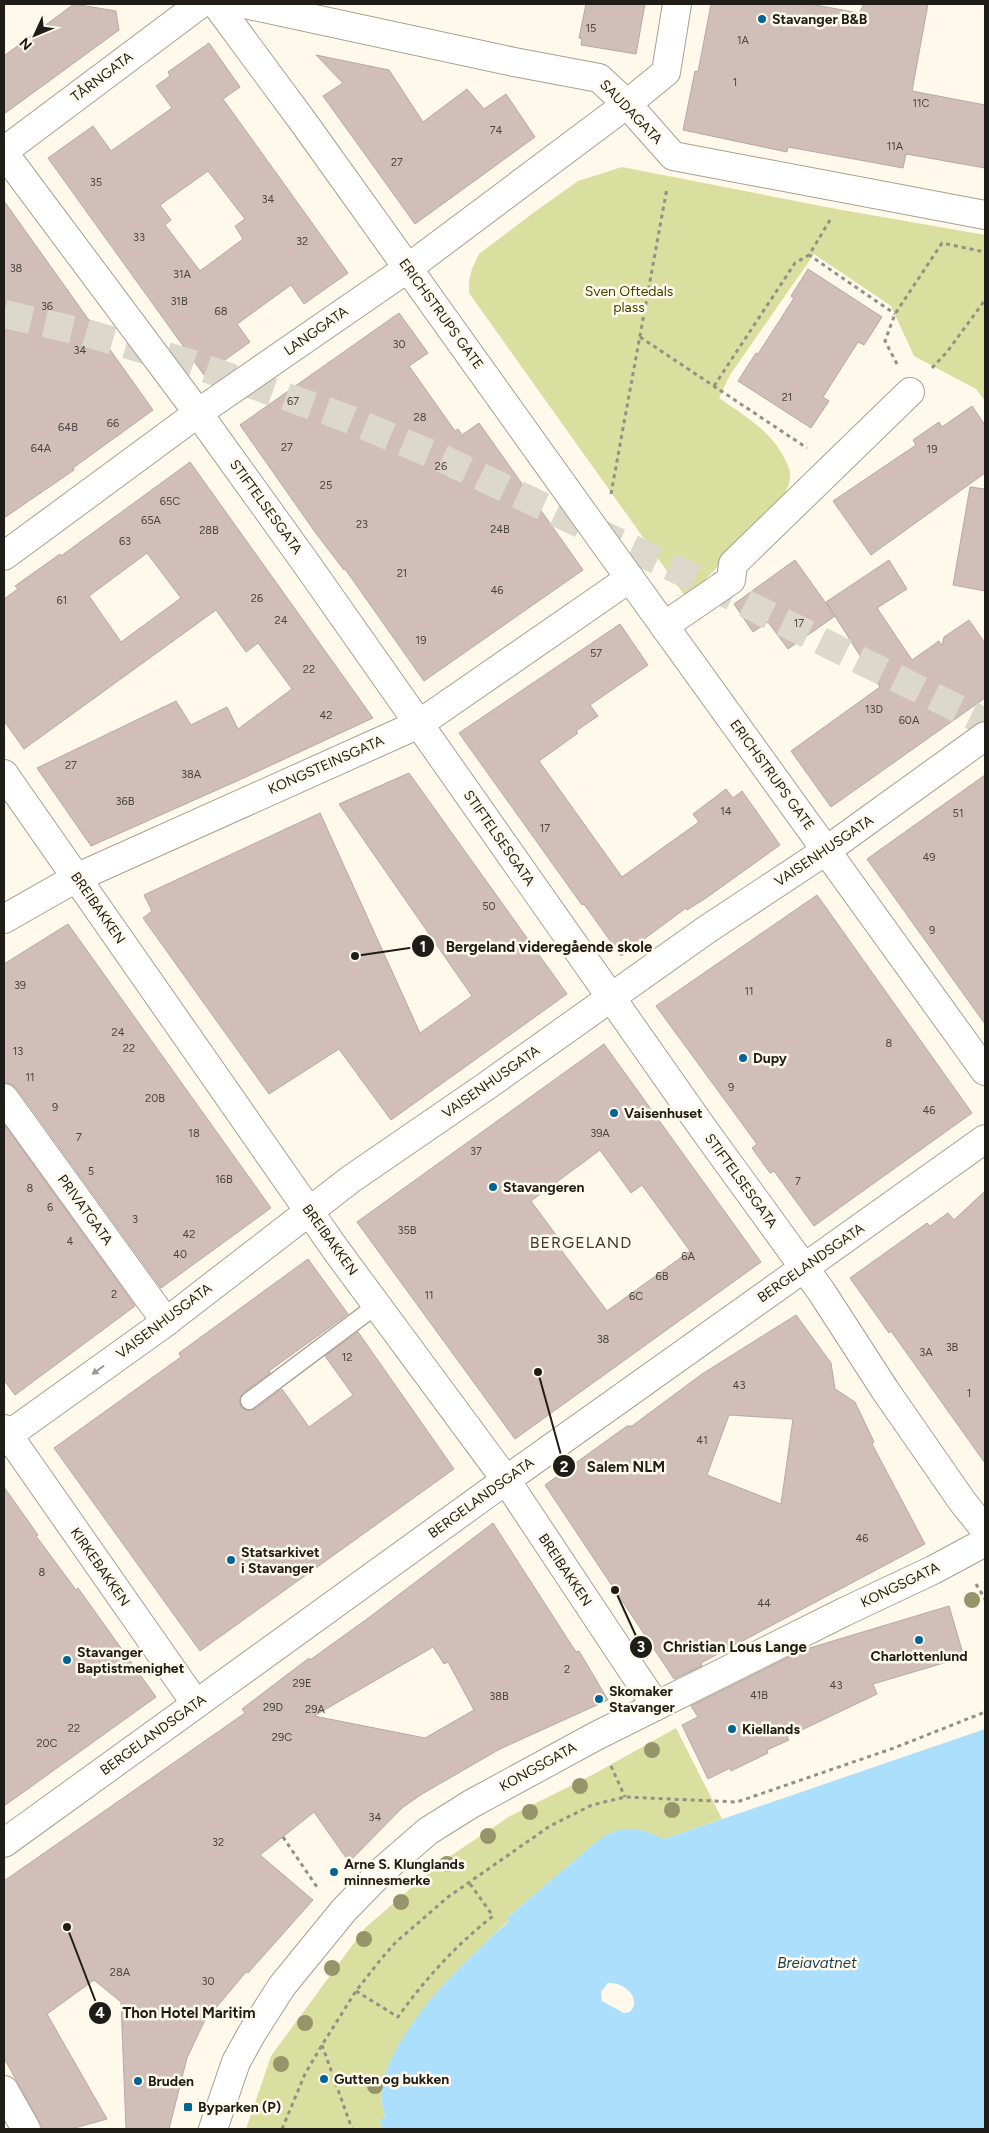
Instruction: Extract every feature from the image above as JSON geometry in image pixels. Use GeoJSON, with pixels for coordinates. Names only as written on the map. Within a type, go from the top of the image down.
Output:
{"type":"FeatureCollection","features":[{"type":"Feature","properties":{"kind":"street","name":"TÅRNGATA"},"geometry":{"type":"LineString","coordinates":[[4,152],[200,4]]}},
{"type":"Feature","properties":{"kind":"street","name":"ERICHSTRUPS GATE"},"geometry":{"type":"LineString","coordinates":[[216,4],[304,123],[603,542],[985,1071]]}},
{"type":"Feature","properties":{"kind":"street","name":"SAUDAGATA"},"geometry":{"type":"LineString","coordinates":[[245,4],[514,62],[599,78],[627,104],[673,156],[985,215]]}},
{"type":"Feature","properties":{"kind":"street","name":"LANGGATA"},"geometry":{"type":"LineString","coordinates":[[4,556],[198,413],[408,268],[627,104],[666,72],[677,4]]}},
{"type":"Feature","properties":{"kind":"street","name":"STIFTELSESGATA"},"geometry":{"type":"LineString","coordinates":[[4,152],[198,413],[702,1127],[804,1267],[890,1398],[962,1501],[985,1530]]}},
{"type":"Feature","properties":{"kind":"street"},"geometry":{"type":"LineString","coordinates":[[664,626],[731,580],[733,564],[910,392]]}},
{"type":"Feature","properties":{"kind":"street","name":"KONGSTEINSGATA"},"geometry":{"type":"LineString","coordinates":[[4,919],[76,878],[419,724],[630,578]]}},
{"type":"Feature","properties":{"kind":"street","name":"VAISENHUSGATA"},"geometry":{"type":"LineString","coordinates":[[5,1434],[166,1322],[351,1178],[612,998],[706,930],[826,850],[985,736]]}},
{"type":"Feature","properties":{"kind":"street","name":"BREIBAKKEN"},"geometry":{"type":"LineString","coordinates":[[4,774],[308,1210],[506,1480],[656,1706]]}},
{"type":"Feature","properties":{"kind":"street","name":"PRIVATGATA"},"geometry":{"type":"LineString","coordinates":[[4,1098],[166,1322]]}},
{"type":"Feature","properties":{"kind":"street","name":"BERGELANDSGATA"},"geometry":{"type":"LineString","coordinates":[[4,1843],[506,1480],[985,1139]]}},
{"type":"Feature","properties":{"kind":"street","name":"KIRKEBAKKEN"},"geometry":{"type":"LineString","coordinates":[[5,1434],[196,1704]]}},
{"type":"Feature","properties":{"kind":"street","name":"KONGSGATA"},"geometry":{"type":"LineString","coordinates":[[213,2129],[236,2062],[282,1986],[344,1910],[382,1870],[428,1831],[471,1804],[596,1736],[985,1542]]}},
{"type":"Feature","properties":{"kind":"street"},"geometry":{"type":"LineString","coordinates":[[4,2090],[26,2129]]}},
{"type":"Feature","properties":{"kind":"lane"},"geometry":{"type":"LineString","coordinates":[[249,1401],[377,1305]]}},
{"type":"Feature","properties":{"kind":"path"},"geometry":{"type":"LineString","coordinates":[[603,542],[673,156]]}},
{"type":"Feature","properties":{"kind":"path"},"geometry":{"type":"LineString","coordinates":[[714,386],[795,263],[809,256],[847,188]]}},
{"type":"Feature","properties":{"kind":"path"},"geometry":{"type":"LineString","coordinates":[[985,252],[942,243],[895,314],[885,340],[910,392],[947,352],[985,300]]}},
{"type":"Feature","properties":{"kind":"path"},"geometry":{"type":"LineString","coordinates":[[809,256],[895,314]]}},
{"type":"Feature","properties":{"kind":"path"},"geometry":{"type":"LineString","coordinates":[[640,337],[835,466]]}},
{"type":"Feature","properties":{"kind":"path"},"geometry":{"type":"LineString","coordinates":[[972,1576],[985,1599]]}},
{"type":"Feature","properties":{"kind":"path"},"geometry":{"type":"LineString","coordinates":[[282,2129],[305,2074],[322,2045],[356,1991],[396,1942],[468,1881],[537,1835],[592,1805],[626,1797],[737,1802],[894,1748],[985,1712]]}},
{"type":"Feature","properties":{"kind":"path"},"geometry":{"type":"LineString","coordinates":[[608,1761],[626,1797]]}},
{"type":"Feature","properties":{"kind":"path"},"geometry":{"type":"LineString","coordinates":[[283,1837],[320,1891]]}},
{"type":"Feature","properties":{"kind":"path"},"geometry":{"type":"LineString","coordinates":[[356,1991],[398,2017],[442,1963],[493,1916],[468,1881]]}},
{"type":"Feature","properties":{"kind":"path"},"geometry":{"type":"LineString","coordinates":[[322,2045],[352,2129]]}},
{"type":"Feature","properties":{"kind":"green space","name":"Sven Oftedals plass"},"geometry":{"type":"Polygon","coordinates":[[[622,167],[831,208],[985,235],[985,401],[976,389],[914,356],[891,306],[814,254],[730,375],[719,398],[756,424],[779,449],[789,468],[790,480],[788,487],[779,502],[687,599],[469,293],[472,269],[479,254],[578,181],[622,167]]]}},
{"type":"Feature","properties":{"kind":"green space"},"geometry":{"type":"Polygon","coordinates":[[[676,1728],[722,1819],[664,1839],[637,1832],[620,1833],[603,1838],[508,1917],[509,1920],[444,1985],[404,2040],[386,2072],[381,2089],[385,2119],[379,2121],[383,2129],[246,2129],[271,2056],[365,1928],[440,1863],[510,1816],[594,1774],[676,1728]]]}},
{"type":"Feature","properties":{"kind":"water","name":"Breiavatnet"},"geometry":{"type":"Polygon","coordinates":[[[985,1729],[985,2129],[383,2129],[379,2120],[385,2118],[381,2091],[387,2067],[398,2046],[421,2011],[463,1964],[509,1921],[507,1918],[601,1838],[619,1830],[631,1829],[653,1834],[664,1839],[985,1729]],[[608,1983],[601,1992],[602,2001],[624,2013],[630,2012],[634,2006],[633,1996],[627,1989],[613,1983],[608,1983]]]}},
{"type":"Feature","properties":{"kind":"building"},"geometry":{"type":"Polygon","coordinates":[[[74,4],[116,11],[119,30],[4,114],[4,56],[74,4]]]}},
{"type":"Feature","properties":{"kind":"building"},"geometry":{"type":"Polygon","coordinates":[[[586,4],[645,4],[636,54],[581,45],[582,39],[579,38],[586,4]]]}},
{"type":"Feature","properties":{"kind":"building"},"geometry":{"type":"Polygon","coordinates":[[[711,4],[810,4],[859,13],[864,4],[928,4],[912,91],[985,105],[985,168],[906,154],[903,168],[788,147],[787,152],[683,130],[695,71],[698,72],[711,4]]]}},
{"type":"Feature","properties":{"kind":"building"},"geometry":{"type":"Polygon","coordinates":[[[209,43],[240,87],[223,99],[348,273],[304,304],[291,285],[237,324],[250,342],[204,375],[48,158],[93,126],[111,151],[172,108],[156,86],[170,76],[168,72],[209,43]],[[208,171],[160,205],[171,220],[165,225],[200,271],[243,239],[235,226],[245,219],[208,171]]]}},
{"type":"Feature","properties":{"kind":"building"},"geometry":{"type":"Polygon","coordinates":[[[316,55],[389,70],[423,122],[467,89],[484,109],[506,94],[535,137],[415,224],[323,96],[343,83],[316,55]]]}},
{"type":"Feature","properties":{"kind":"building"},"geometry":{"type":"Polygon","coordinates":[[[4,201],[153,410],[73,468],[74,470],[4,518],[4,201]]]}},
{"type":"Feature","properties":{"kind":"building"},"geometry":{"type":"Polygon","coordinates":[[[808,269],[882,317],[864,345],[858,342],[823,397],[829,401],[811,428],[738,381],[794,298],[791,296],[808,269]]]}},
{"type":"Feature","properties":{"kind":"building"},"geometry":{"type":"Polygon","coordinates":[[[399,313],[428,353],[409,366],[455,431],[458,429],[462,435],[479,423],[583,570],[424,681],[345,569],[315,532],[240,425],[399,313]]]}},
{"type":"Feature","properties":{"kind":"building"},"geometry":{"type":"Polygon","coordinates":[[[972,406],[985,425],[985,473],[871,555],[833,501],[916,445],[913,440],[939,422],[942,427],[972,406]]]}},
{"type":"Feature","properties":{"kind":"building"},"geometry":{"type":"Polygon","coordinates":[[[190,462],[373,718],[91,846],[37,768],[176,701],[191,725],[227,707],[238,729],[292,689],[258,643],[246,652],[216,610],[24,749],[4,721],[4,599],[18,589],[15,586],[60,554],[61,556],[190,462]],[[147,553],[89,596],[121,642],[181,598],[147,553]]]}},
{"type":"Feature","properties":{"kind":"building"},"geometry":{"type":"Polygon","coordinates":[[[970,487],[985,489],[985,591],[953,585],[970,487]]]}},
{"type":"Feature","properties":{"kind":"building"},"geometry":{"type":"Polygon","coordinates":[[[795,560],[835,616],[788,649],[768,622],[753,632],[734,604],[795,560]]]}},
{"type":"Feature","properties":{"kind":"building"},"geometry":{"type":"Polygon","coordinates":[[[889,560],[907,589],[877,608],[912,660],[939,641],[942,646],[944,637],[969,620],[985,643],[985,698],[831,807],[791,751],[880,687],[826,602],[889,560]]]}},
{"type":"Feature","properties":{"kind":"building"},"geometry":{"type":"Polygon","coordinates":[[[620,624],[648,665],[590,705],[598,716],[539,761],[622,877],[699,822],[693,814],[726,789],[733,798],[742,791],[780,845],[706,898],[687,910],[686,908],[621,956],[584,904],[582,905],[459,733],[620,624]]]}},
{"type":"Feature","properties":{"kind":"building"},"geometry":{"type":"Polygon","coordinates":[[[409,773],[567,994],[391,1120],[339,1049],[269,1094],[143,918],[152,911],[144,895],[320,813],[420,1033],[472,996],[339,804],[409,773]]]}},
{"type":"Feature","properties":{"kind":"building"},"geometry":{"type":"Polygon","coordinates":[[[985,775],[985,1024],[867,859],[985,775]]]}},
{"type":"Feature","properties":{"kind":"building"},"geometry":{"type":"Polygon","coordinates":[[[817,895],[972,1113],[814,1226],[774,1171],[770,1173],[752,1148],[757,1144],[656,1006],[817,895]]]}},
{"type":"Feature","properties":{"kind":"building"},"geometry":{"type":"Polygon","coordinates":[[[68,924],[271,1208],[161,1288],[17,1089],[11,1084],[4,1083],[4,964],[68,924]]]}},
{"type":"Feature","properties":{"kind":"building"},"geometry":{"type":"Polygon","coordinates":[[[604,1044],[761,1262],[515,1439],[357,1222],[604,1044]],[[600,1150],[531,1201],[556,1235],[552,1238],[607,1311],[690,1251],[642,1185],[631,1193],[600,1150]]]}},
{"type":"Feature","properties":{"kind":"building"},"geometry":{"type":"Polygon","coordinates":[[[4,1124],[135,1306],[15,1395],[4,1380],[4,1124]]]}},
{"type":"Feature","properties":{"kind":"building"},"geometry":{"type":"Polygon","coordinates":[[[985,1191],[985,1463],[891,1331],[889,1333],[850,1278],[927,1223],[930,1226],[948,1213],[954,1220],[985,1191]]]}},
{"type":"Feature","properties":{"kind":"building","name":"Statsarkivet i Stavanger"},"geometry":{"type":"Polygon","coordinates":[[[308,1259],[348,1314],[269,1371],[270,1373],[243,1393],[240,1398],[241,1407],[246,1410],[255,1409],[282,1389],[309,1427],[353,1395],[325,1356],[358,1332],[454,1469],[200,1651],[54,1448],[181,1357],[179,1353],[308,1259]]]}},
{"type":"Feature","properties":{"kind":"building"},"geometry":{"type":"Polygon","coordinates":[[[796,1315],[831,1363],[835,1389],[855,1402],[874,1442],[872,1444],[925,1544],[701,1663],[702,1666],[674,1679],[545,1485],[627,1426],[632,1426],[702,1374],[796,1315]],[[729,1415],[707,1475],[781,1504],[793,1419],[729,1415]]]}},
{"type":"Feature","properties":{"kind":"building"},"geometry":{"type":"Polygon","coordinates":[[[4,1487],[38,1535],[36,1536],[76,1590],[78,1588],[156,1697],[4,1806],[4,1487]]]}},
{"type":"Feature","properties":{"kind":"building"},"geometry":{"type":"Polygon","coordinates":[[[493,1523],[576,1652],[579,1651],[608,1700],[500,1749],[422,1794],[402,1808],[349,1862],[314,1812],[260,1855],[313,1900],[248,1973],[246,1972],[204,2022],[187,2058],[169,2129],[126,2129],[121,2002],[94,1980],[47,2014],[107,2119],[71,2129],[43,2129],[4,2058],[4,1881],[245,1713],[242,1709],[309,1658],[310,1660],[493,1523]],[[433,1647],[314,1716],[425,1738],[474,1710],[448,1662],[444,1664],[433,1647]]]}},
{"type":"Feature","properties":{"kind":"building"},"geometry":{"type":"Polygon","coordinates":[[[949,1606],[964,1657],[873,1684],[877,1694],[787,1737],[789,1740],[767,1750],[768,1753],[731,1771],[730,1768],[708,1779],[682,1725],[698,1717],[691,1706],[803,1650],[949,1606]]]}},
{"type":"Feature","properties":{"kind":"tunnel"},"geometry":{"type":"LineString","coordinates":[[4,314],[83,332],[187,362],[341,416],[441,458],[686,574],[985,722]]}},
{"type":"Feature","properties":{"kind":"place","name":"Stavanger B&B"},"geometry":{"type":"Point","coordinates":[762,19]}},
{"type":"Feature","properties":{"kind":"place","name":"Bergeland videregående skole"},"geometry":{"type":"Point","coordinates":[355,956]}},
{"type":"Feature","properties":{"kind":"place","name":"Dupy"},"geometry":{"type":"Point","coordinates":[743,1058]}},
{"type":"Feature","properties":{"kind":"place","name":"Vaisenhuset"},"geometry":{"type":"Point","coordinates":[614,1113]}},
{"type":"Feature","properties":{"kind":"place","name":"Stavangeren"},"geometry":{"type":"Point","coordinates":[493,1187]}},
{"type":"Feature","properties":{"kind":"place","name":"Salem NLM"},"geometry":{"type":"Point","coordinates":[538,1372]}},
{"type":"Feature","properties":{"kind":"place","name":"Statsarkivet i Stavanger"},"geometry":{"type":"Point","coordinates":[231,1560]}},
{"type":"Feature","properties":{"kind":"place","name":"Christian Lous Lange"},"geometry":{"type":"Point","coordinates":[615,1590]}},
{"type":"Feature","properties":{"kind":"place","name":"Charlottenlund"},"geometry":{"type":"Point","coordinates":[919,1640]}},
{"type":"Feature","properties":{"kind":"place","name":"Stavanger Baptistmenighet"},"geometry":{"type":"Point","coordinates":[67,1660]}},
{"type":"Feature","properties":{"kind":"place","name":"Skomaker Stavanger"},"geometry":{"type":"Point","coordinates":[599,1699]}},
{"type":"Feature","properties":{"kind":"place","name":"Kiellands"},"geometry":{"type":"Point","coordinates":[732,1729]}},
{"type":"Feature","properties":{"kind":"place","name":"Arne S. Klunglands minnesmerke"},"geometry":{"type":"Point","coordinates":[334,1872]}},
{"type":"Feature","properties":{"kind":"place","name":"Thon Hotel Maritim"},"geometry":{"type":"Point","coordinates":[67,1927]}},
{"type":"Feature","properties":{"kind":"place","name":"Gutten og bukken"},"geometry":{"type":"Point","coordinates":[324,2079]}},
{"type":"Feature","properties":{"kind":"place","name":"Bruden"},"geometry":{"type":"Point","coordinates":[138,2081]}},
{"type":"Feature","properties":{"kind":"place","name":"Byparken (P)"},"geometry":{"type":"Point","coordinates":[188,2107]}},
{"type":"Feature","properties":{"kind":"district","name":"BERGELAND"},"geometry":{"type":"Point","coordinates":[581,1242]}}]}
